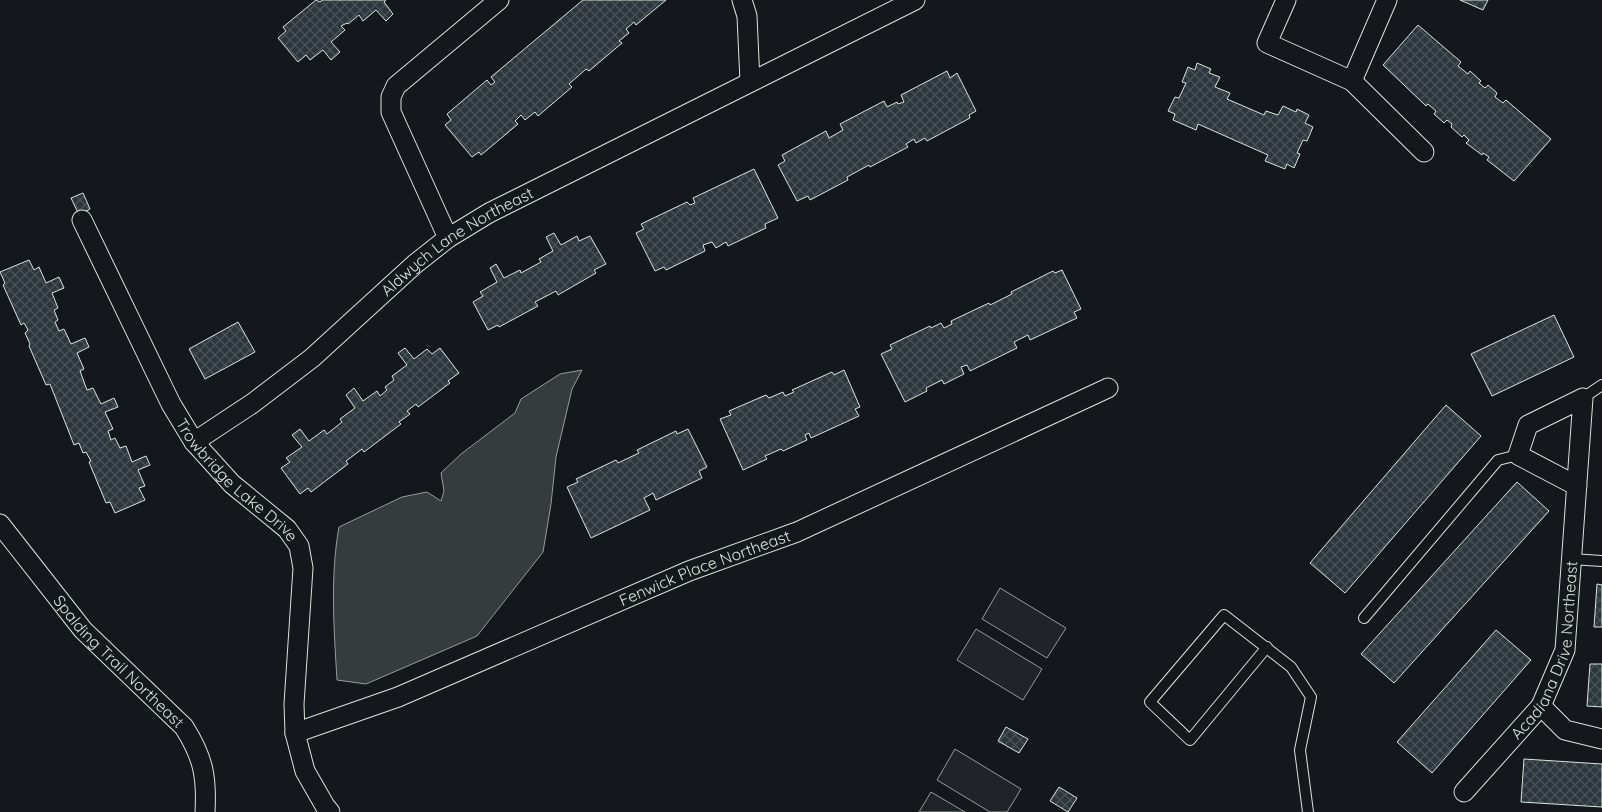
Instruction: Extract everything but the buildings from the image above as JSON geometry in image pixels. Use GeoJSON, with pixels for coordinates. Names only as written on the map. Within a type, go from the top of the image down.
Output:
{"type":"FeatureCollection","features":[{"type":"Feature","properties":{"kind":"street"},"geometry":{"type":"LineString","coordinates":[[448,238],[391,112],[391,96],[396,86],[499,0]]}},
{"type":"Feature","properties":{"kind":"street"},"geometry":{"type":"LineString","coordinates":[[742,0],[747,16],[750,82]]}},
{"type":"Feature","properties":{"kind":"street","name":"Aldwych Lane Northeast"},"geometry":{"type":"LineString","coordinates":[[194,442],[253,403],[312,358],[415,264],[448,238],[489,213],[915,0]]}},
{"type":"Feature","properties":{"kind":"street"},"geometry":{"type":"LineString","coordinates":[[1286,0],[1267,43],[1352,81],[1424,152]]}},
{"type":"Feature","properties":{"kind":"street"},"geometry":{"type":"LineString","coordinates":[[1352,81],[1387,0]]}},
{"type":"Feature","properties":{"kind":"street","name":"Trowbridge Lake Drive"},"geometry":{"type":"LineString","coordinates":[[82,220],[171,404],[194,442],[232,484],[287,529],[299,546],[303,568],[294,704],[295,733],[305,771],[330,812]]}},
{"type":"Feature","properties":{"kind":"street","name":"Fenwick Place Northeast"},"geometry":{"type":"LineString","coordinates":[[295,733],[398,697],[688,571],[798,532],[1108,388]]}},
{"type":"Feature","properties":{"kind":"street"},"geometry":{"type":"LineString","coordinates":[[1577,486],[1518,455],[1528,425],[1584,398]]}},
{"type":"Feature","properties":{"kind":"street","name":"Acadiana Drive Northeast"},"geometry":{"type":"LineString","coordinates":[[1464,792],[1541,706],[1564,650],[1584,398]]}},
{"type":"Feature","properties":{"kind":"street","name":"Spalding Trail Northeast"},"geometry":{"type":"LineString","coordinates":[[0,524],[83,630],[184,726],[196,745],[202,763],[206,792],[205,812]]}},
{"type":"Feature","properties":{"kind":"street"},"geometry":{"type":"LineString","coordinates":[[1541,706],[1565,730],[1602,739]]}},
{"type":"Feature","properties":{"kind":"lane"},"geometry":{"type":"LineString","coordinates":[[1584,398],[1602,385]]}},
{"type":"Feature","properties":{"kind":"lane"},"geometry":{"type":"LineString","coordinates":[[1364,618],[1498,460],[1518,455]]}},
{"type":"Feature","properties":{"kind":"lane"},"geometry":{"type":"LineString","coordinates":[[1571,559],[1602,561]]}},
{"type":"Feature","properties":{"kind":"lane"},"geometry":{"type":"LineString","coordinates":[[1267,647],[1190,740],[1150,702],[1224,615],[1267,647],[1291,667],[1310,697],[1300,750],[1308,812]]}},
{"type":"Feature","properties":{"kind":"shaded area"},"geometry":{"type":"Polygon","coordinates":[[[582,370],[572,389],[556,457],[543,552],[477,636],[366,684],[337,680],[334,623],[334,565],[339,527],[402,497],[427,492],[441,501],[444,491],[441,473],[461,454],[515,413],[521,399],[560,374],[582,370]]]}},
{"type":"Feature","properties":{"kind":"shaded area"},"geometry":{"type":"Polygon","coordinates":[[[1000,588],[1066,628],[1047,658],[982,619],[1000,588]]]}},
{"type":"Feature","properties":{"kind":"shaded area"},"geometry":{"type":"Polygon","coordinates":[[[976,629],[1042,669],[1023,700],[957,660],[976,629]]]}},
{"type":"Feature","properties":{"kind":"shaded area"},"geometry":{"type":"Polygon","coordinates":[[[955,749],[1021,789],[1007,812],[990,812],[937,780],[955,749]]]}},
{"type":"Feature","properties":{"kind":"shaded area"},"geometry":{"type":"Polygon","coordinates":[[[931,792],[965,812],[919,812],[931,792]]]}}]}
